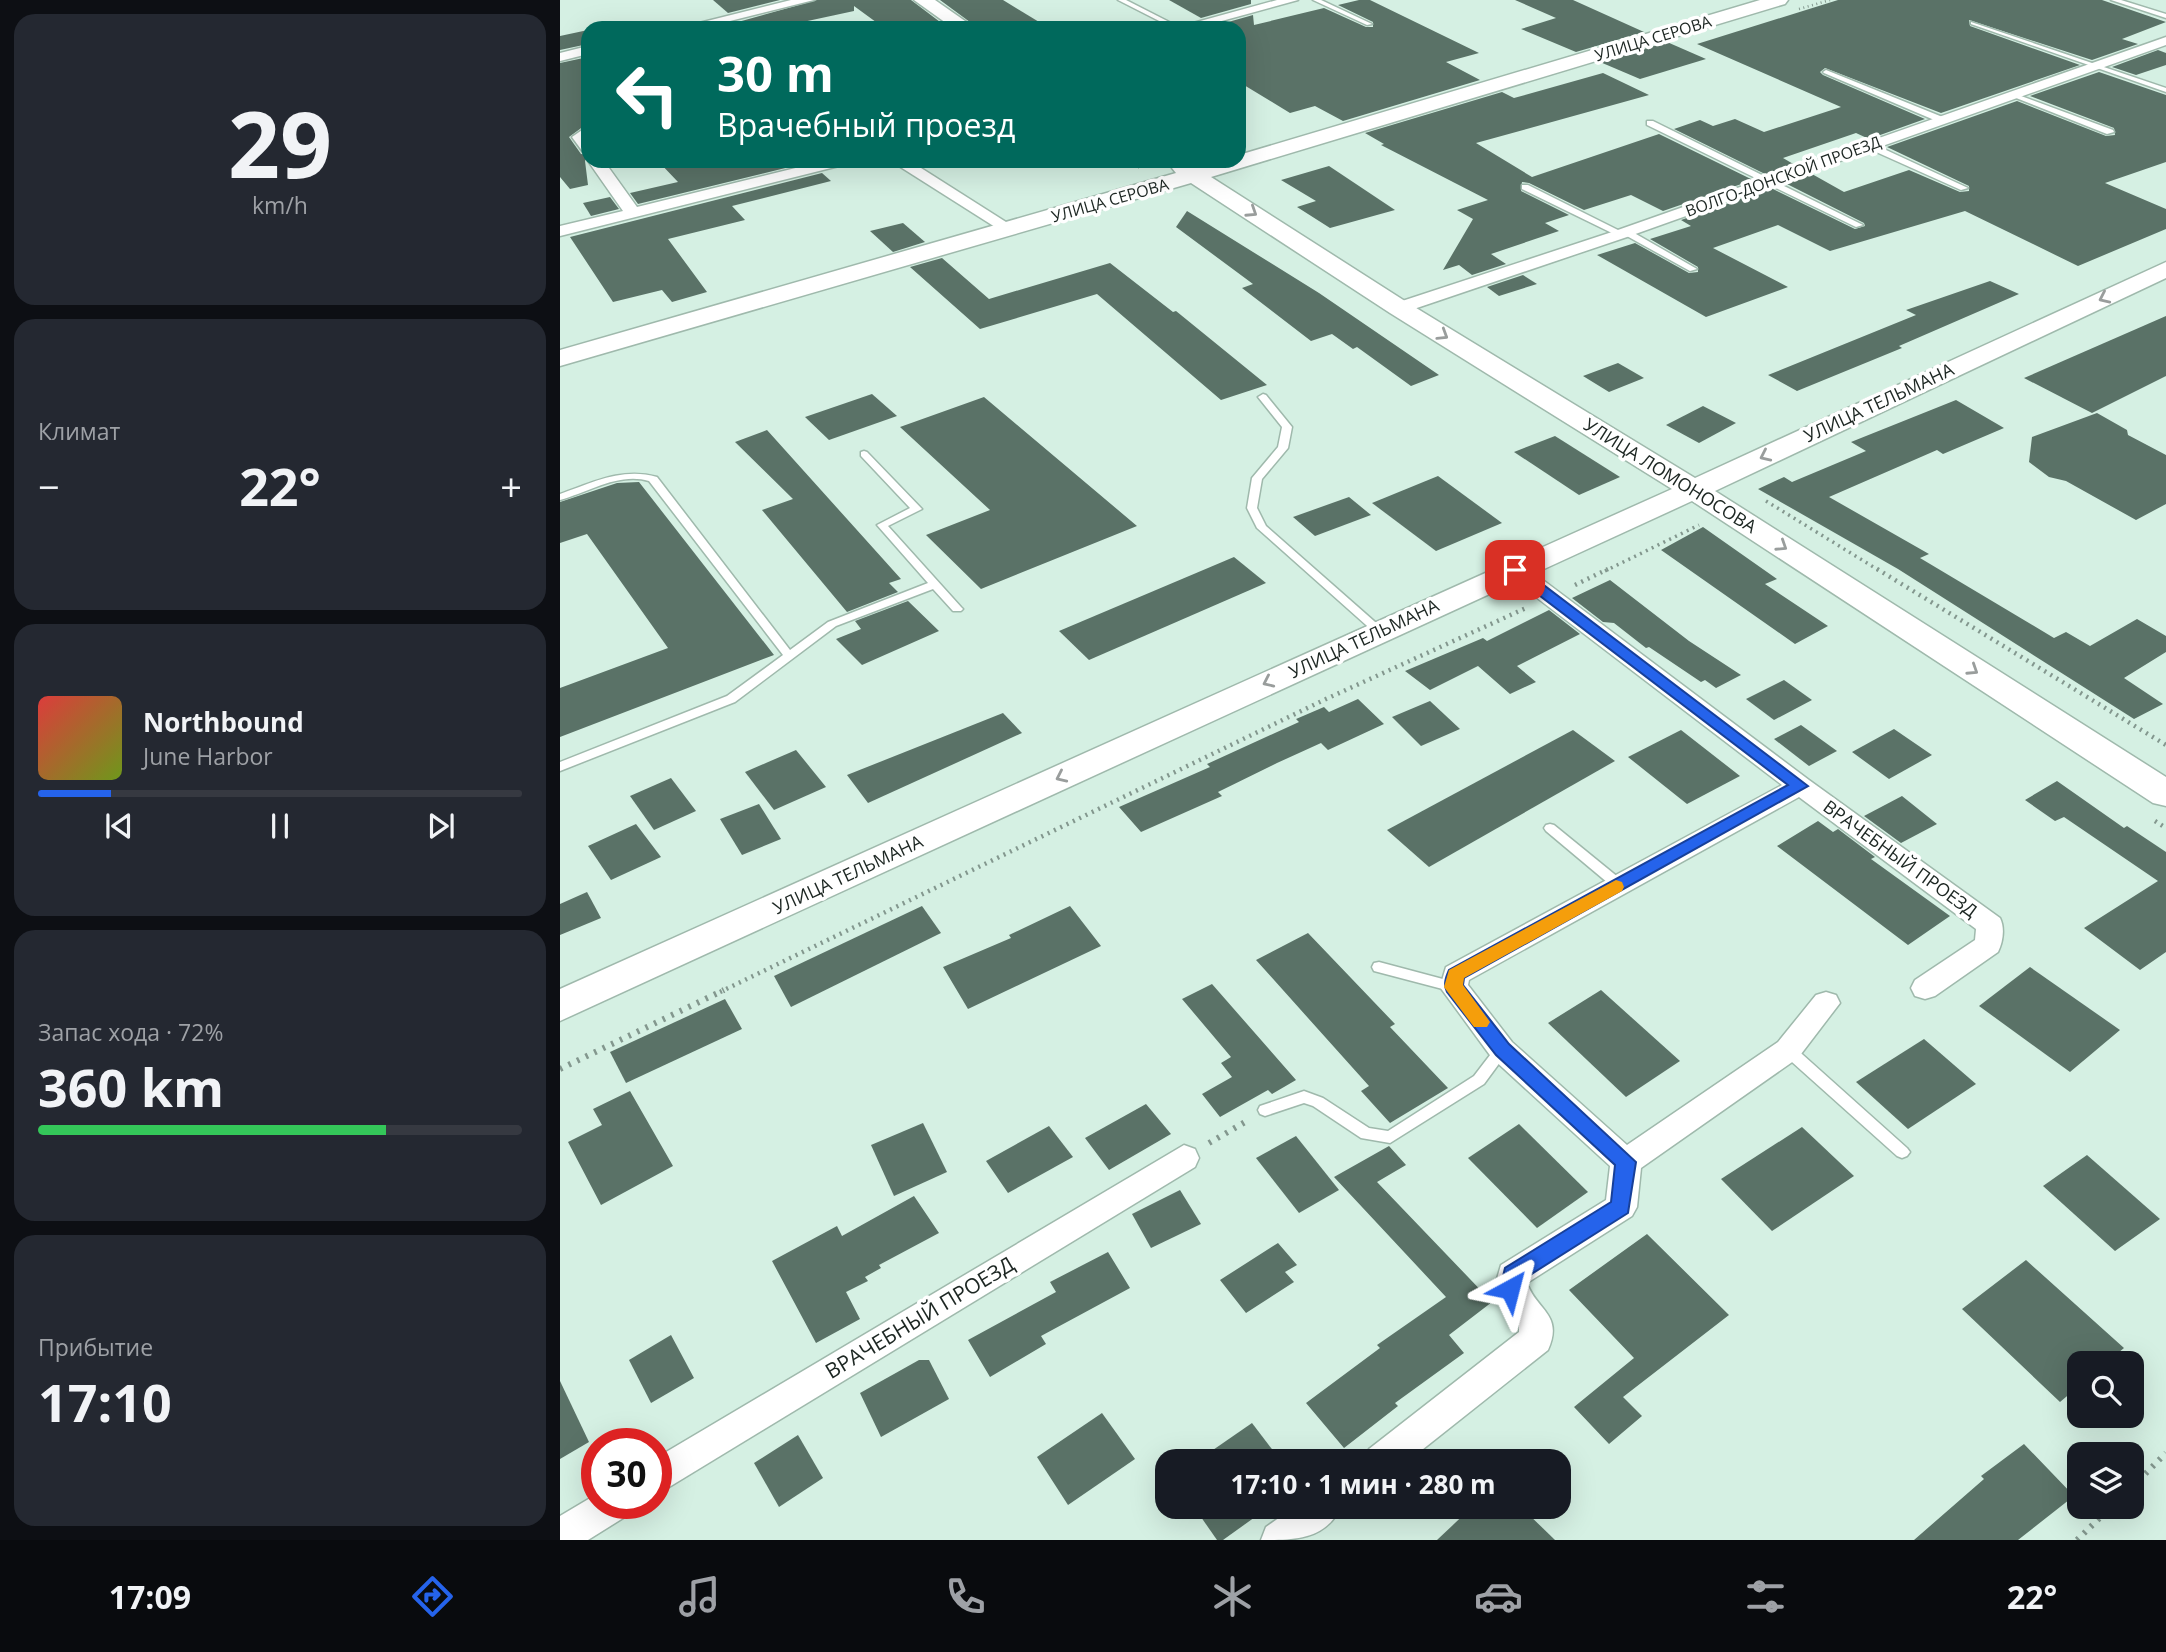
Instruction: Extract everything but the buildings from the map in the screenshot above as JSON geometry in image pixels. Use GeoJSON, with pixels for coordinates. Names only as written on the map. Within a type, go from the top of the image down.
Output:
{"type":"FeatureCollection","features":[{"type":"Feature","properties":{"kind":"street"},"geometry":{"type":"LineString","coordinates":[[716,21],[808,0]]}},
{"type":"Feature","properties":{"kind":"street"},"geometry":{"type":"LineString","coordinates":[[923,0],[955,21]]}},
{"type":"Feature","properties":{"kind":"street"},"geometry":{"type":"LineString","coordinates":[[1208,21],[1292,0]]}},
{"type":"Feature","properties":{"kind":"street","name":"УЛИЦА СЕРОВА"},"geometry":{"type":"LineString","coordinates":[[1246,150],[1779,0]]}},
{"type":"Feature","properties":{"kind":"street","name":"ВОЛГО-ДОНСКОЙ ПРОЕЗД"},"geometry":{"type":"LineString","coordinates":[[1399,308],[1624,233],[2166,41]]}},
{"type":"Feature","properties":{"kind":"street"},"geometry":{"type":"LineString","coordinates":[[560,57],[581,52]]}},
{"type":"Feature","properties":{"kind":"street"},"geometry":{"type":"LineString","coordinates":[[601,168],[633,213]]}},
{"type":"Feature","properties":{"kind":"street"},"geometry":{"type":"LineString","coordinates":[[560,231],[814,168]]}},
{"type":"Feature","properties":{"kind":"street"},"geometry":{"type":"LineString","coordinates":[[911,168],[1009,229]]}},
{"type":"Feature","properties":{"kind":"street","name":"УЛИЦА СЕРОВА"},"geometry":{"type":"LineString","coordinates":[[560,358],[1009,229],[1184,168]]}},
{"type":"Feature","properties":{"kind":"street","name":"УЛИЦА ЛОМОНОСОВА"},"geometry":{"type":"LineString","coordinates":[[1184,168],[1399,308],[1693,489],[2166,794]]}},
{"type":"Feature","properties":{"kind":"street","name":"УЛИЦА ТЕЛЬМАНА"},"geometry":{"type":"LineString","coordinates":[[560,1006],[1726,475],[2166,269]]}},
{"type":"Feature","properties":{"kind":"street","name":"ВРАЧЕБНЫЙ ПРОЕЗД"},"geometry":{"type":"LineString","coordinates":[[1515,570],[1800,786],[1990,925],[1988,945],[1925,988]]}},
{"type":"Feature","properties":{"kind":"street"},"geometry":{"type":"LineString","coordinates":[[1626,1162],[1502,1050],[1454,987],[1456,974],[1800,786]]}},
{"type":"Feature","properties":{"kind":"street"},"geometry":{"type":"LineString","coordinates":[[1396,1449],[1536,1339],[1536,1322],[1510,1289],[1512,1275],[1621,1207],[1626,1162],[1788,1050],[1826,1003]]}},
{"type":"Feature","properties":{"kind":"street","name":"ВРАЧЕБНЫЙ ПРОЕЗД"},"geometry":{"type":"LineString","coordinates":[[672,1468],[1184,1158]]}},
{"type":"Feature","properties":{"kind":"street"},"geometry":{"type":"LineString","coordinates":[[560,1536],[588,1519]]}},
{"type":"Feature","properties":{"kind":"street"},"geometry":{"type":"LineString","coordinates":[[1279,1540],[1307,1519]]}},
{"type":"Feature","properties":{"kind":"lane"},"geometry":{"type":"LineString","coordinates":[[1121,0],[1165,21]]}},
{"type":"Feature","properties":{"kind":"lane"},"geometry":{"type":"LineString","coordinates":[[1316,0],[1369,24]]}},
{"type":"Feature","properties":{"kind":"lane"},"geometry":{"type":"LineString","coordinates":[[2115,0],[2166,16]]}},
{"type":"Feature","properties":{"kind":"lane"},"geometry":{"type":"LineString","coordinates":[[1973,23],[2166,90]]}},
{"type":"Feature","properties":{"kind":"lane"},"geometry":{"type":"LineString","coordinates":[[1826,72],[1942,120]]}},
{"type":"Feature","properties":{"kind":"lane"},"geometry":{"type":"LineString","coordinates":[[2013,95],[2110,132]]}},
{"type":"Feature","properties":{"kind":"lane"},"geometry":{"type":"LineString","coordinates":[[1650,124],[1859,225]]}},
{"type":"Feature","properties":{"kind":"lane"},"geometry":{"type":"LineString","coordinates":[[1868,145],[1964,188]]}},
{"type":"Feature","properties":{"kind":"lane"},"geometry":{"type":"LineString","coordinates":[[1525,187],[1693,269]]}},
{"type":"Feature","properties":{"kind":"lane"},"geometry":{"type":"LineString","coordinates":[[1263,397],[1287,426],[1283,448],[1257,478],[1252,508],[1262,528],[1379,631]]}},
{"type":"Feature","properties":{"kind":"lane"},"geometry":{"type":"LineString","coordinates":[[864,454],[917,509],[882,525],[957,608]]}},
{"type":"Feature","properties":{"kind":"lane"},"geometry":{"type":"LineString","coordinates":[[560,497],[621,478],[645,475],[653,479],[789,656]]}},
{"type":"Feature","properties":{"kind":"lane"},"geometry":{"type":"LineString","coordinates":[[560,767],[731,699],[832,624],[934,583]]}},
{"type":"Feature","properties":{"kind":"lane"},"geometry":{"type":"LineString","coordinates":[[1550,828],[1619,885]]}},
{"type":"Feature","properties":{"kind":"lane"},"geometry":{"type":"LineString","coordinates":[[1379,967],[1454,987]]}},
{"type":"Feature","properties":{"kind":"lane"},"geometry":{"type":"LineString","coordinates":[[1265,1110],[1304,1097],[1318,1102],[1366,1134],[1390,1137],[1479,1080],[1502,1050]]}},
{"type":"Feature","properties":{"kind":"lane"},"geometry":{"type":"LineString","coordinates":[[1788,1050],[1902,1152]]}},
{"type":"Feature","properties":{"kind":"path"},"geometry":{"type":"LineString","coordinates":[[1726,475],[2166,745]]}},
{"type":"Feature","properties":{"kind":"path"},"geometry":{"type":"LineString","coordinates":[[560,1069],[1326,699],[1550,597],[1706,521]]}},
{"type":"Feature","properties":{"kind":"path"},"geometry":{"type":"LineString","coordinates":[[1184,1158],[1265,1110]]}},
{"type":"Feature","properties":{"kind":"path"},"geometry":{"type":"LineString","coordinates":[[2144,1475],[2166,1453]]}},
{"type":"Feature","properties":{"kind":"path"},"geometry":{"type":"LineString","coordinates":[[2077,1540],[2099,1519]]}},
{"type":"Feature","properties":{"kind":"slow traffic"},"geometry":{"type":"LineString","coordinates":[[1481,1022],[1454,987],[1456,974],[1616,887]]}},
{"type":"Feature","properties":{"kind":"route"},"geometry":{"type":"LineString","coordinates":[[1510,1289],[1512,1275],[1621,1207],[1626,1162],[1502,1050],[1454,987],[1456,974],[1800,786],[1515,570]]}}]}
